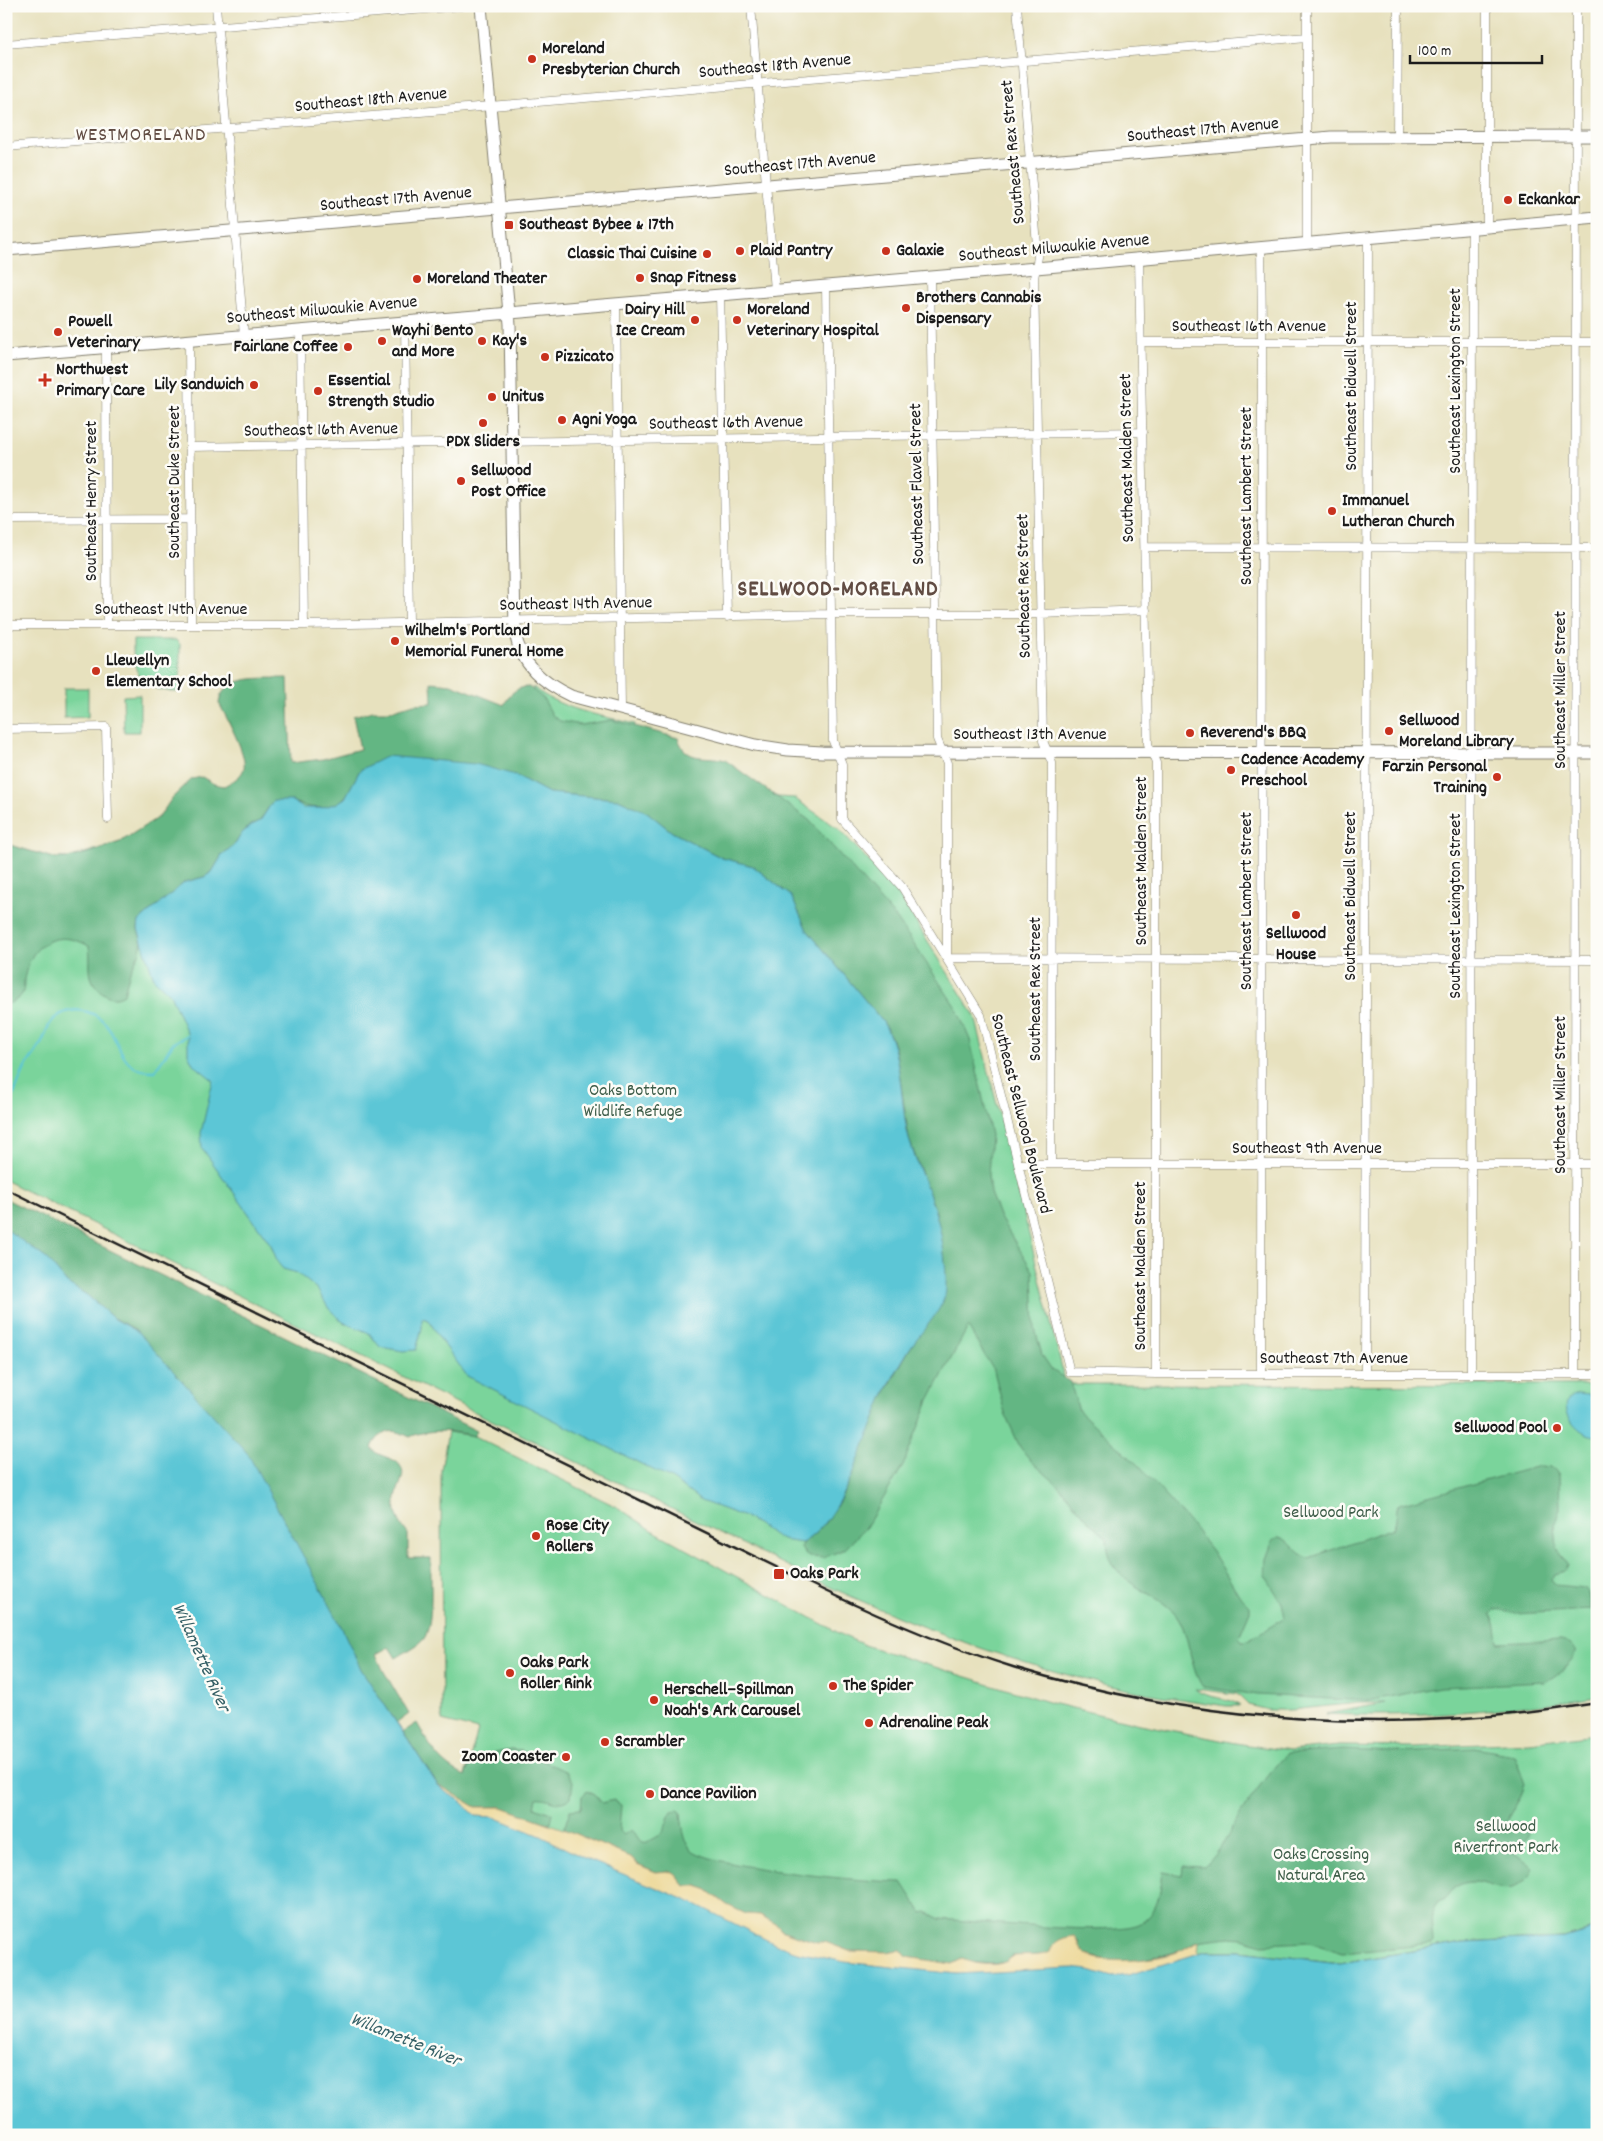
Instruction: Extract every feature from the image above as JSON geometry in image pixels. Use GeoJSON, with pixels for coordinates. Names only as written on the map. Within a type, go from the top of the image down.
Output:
{"type":"FeatureCollection","features":[{"type":"Feature","properties":{"kind":"street"},"geometry":{"type":"LineString","coordinates":[[216,6],[244,335]]}},
{"type":"Feature","properties":{"kind":"street"},"geometry":{"type":"LineString","coordinates":[[6,44],[462,6]]}},
{"type":"Feature","properties":{"kind":"street","name":"Southeast 13th Avenue"},"geometry":{"type":"LineString","coordinates":[[481,6],[510,313],[515,633],[528,666],[546,682],[571,696],[761,746],[788,750],[1048,753],[1597,753]]}},
{"type":"Feature","properties":{"kind":"street"},"geometry":{"type":"LineString","coordinates":[[750,6],[775,290]]}},
{"type":"Feature","properties":{"kind":"street","name":"Southeast Rex Street"},"geometry":{"type":"LineString","coordinates":[[1017,6],[1038,257],[1034,278],[1040,614],[1044,741],[1052,763],[1051,1164]]}},
{"type":"Feature","properties":{"kind":"street"},"geometry":{"type":"LineString","coordinates":[[1306,244],[1307,6]]}},
{"type":"Feature","properties":{"kind":"street"},"geometry":{"type":"LineString","coordinates":[[1397,136],[1398,6]]}},
{"type":"Feature","properties":{"kind":"street"},"geometry":{"type":"LineString","coordinates":[[1487,6],[1488,227]]}},
{"type":"Feature","properties":{"kind":"street","name":"Southeast Miller Street"},"geometry":{"type":"LineString","coordinates":[[1575,1374],[1576,6]]}},
{"type":"Feature","properties":{"kind":"street","name":"Southeast 18th Avenue"},"geometry":{"type":"LineString","coordinates":[[6,147],[1307,37]]}},
{"type":"Feature","properties":{"kind":"street","name":"Southeast 17th Avenue"},"geometry":{"type":"LineString","coordinates":[[6,250],[1307,140],[1397,136],[1597,136]]}},
{"type":"Feature","properties":{"kind":"street","name":"Southeast Milwaukie Avenue"},"geometry":{"type":"LineString","coordinates":[[6,356],[1036,268],[1597,217]]}},
{"type":"Feature","properties":{"kind":"street","name":"Southeast Lexington Street"},"geometry":{"type":"LineString","coordinates":[[1471,1374],[1472,228]]}},
{"type":"Feature","properties":{"kind":"street","name":"Southeast Bidwell Street"},"geometry":{"type":"LineString","coordinates":[[1365,1374],[1368,238]]}},
{"type":"Feature","properties":{"kind":"street","name":"Southeast Lambert Street"},"geometry":{"type":"LineString","coordinates":[[1260,248],[1262,260],[1263,959],[1261,1374]]}},
{"type":"Feature","properties":{"kind":"street","name":"Southeast Malden Street"},"geometry":{"type":"LineString","coordinates":[[1139,259],[1148,744],[1156,763],[1156,1374]]}},
{"type":"Feature","properties":{"kind":"street","name":"Southeast Flavel Street"},"geometry":{"type":"LineString","coordinates":[[930,277],[937,739],[947,764],[947,958]]}},
{"type":"Feature","properties":{"kind":"street","name":"Southeast Sellwood Boulevard"},"geometry":{"type":"LineString","coordinates":[[826,286],[833,741],[842,764],[842,820],[902,887],[981,1016],[1068,1368],[1071,1373]]}},
{"type":"Feature","properties":{"kind":"street"},"geometry":{"type":"LineString","coordinates":[[720,295],[727,618]]}},
{"type":"Feature","properties":{"kind":"street"},"geometry":{"type":"LineString","coordinates":[[616,304],[621,709]]}},
{"type":"Feature","properties":{"kind":"street"},"geometry":{"type":"LineString","coordinates":[[405,322],[409,624]]}},
{"type":"Feature","properties":{"kind":"street"},"geometry":{"type":"LineString","coordinates":[[300,330],[304,625]]}},
{"type":"Feature","properties":{"kind":"street","name":"Southeast Duke Street"},"geometry":{"type":"LineString","coordinates":[[189,340],[191,625]]}},
{"type":"Feature","properties":{"kind":"street","name":"Southeast 16th Avenue"},"geometry":{"type":"LineString","coordinates":[[1141,342],[1597,342]]}},
{"type":"Feature","properties":{"kind":"street","name":"Southeast Henry Street"},"geometry":{"type":"LineString","coordinates":[[106,347],[107,624]]}},
{"type":"Feature","properties":{"kind":"street","name":"Southeast 16th Avenue"},"geometry":{"type":"LineString","coordinates":[[190,447],[1143,432]]}},
{"type":"Feature","properties":{"kind":"street"},"geometry":{"type":"LineString","coordinates":[[6,520],[190,519]]}},
{"type":"Feature","properties":{"kind":"street"},"geometry":{"type":"LineString","coordinates":[[1145,547],[1597,548]]}},
{"type":"Feature","properties":{"kind":"street","name":"Southeast 14th Avenue"},"geometry":{"type":"LineString","coordinates":[[6,625],[409,624],[727,618],[830,614],[1040,614],[1146,610]]}},
{"type":"Feature","properties":{"kind":"street"},"geometry":{"type":"LineString","coordinates":[[6,729],[106,727],[108,819]]}},
{"type":"Feature","properties":{"kind":"street"},"geometry":{"type":"LineString","coordinates":[[947,958],[1597,960]]}},
{"type":"Feature","properties":{"kind":"street","name":"Southeast 9th Avenue"},"geometry":{"type":"LineString","coordinates":[[1018,1164],[1597,1164]]}},
{"type":"Feature","properties":{"kind":"street","name":"Southeast 7th Avenue"},"geometry":{"type":"LineString","coordinates":[[1071,1373],[1597,1374]]}},
{"type":"Feature","properties":{"kind":"green space"},"geometry":{"type":"Polygon","coordinates":[[[133,640],[176,640],[180,644],[180,692],[156,689],[142,680],[135,664],[133,640]]]}},
{"type":"Feature","properties":{"kind":"green space"},"geometry":{"type":"Polygon","coordinates":[[[258,678],[288,678],[291,763],[323,759],[360,749],[353,716],[373,711],[390,711],[414,704],[432,703],[431,682],[451,684],[504,705],[514,692],[520,688],[529,687],[543,698],[553,716],[560,721],[581,725],[612,720],[678,738],[686,752],[691,755],[725,760],[809,820],[897,919],[957,1009],[970,1040],[991,1135],[988,1174],[990,1193],[1000,1218],[1033,1271],[1035,1329],[1042,1355],[1052,1370],[1070,1382],[1079,1411],[1138,1465],[1212,1551],[1239,1595],[1250,1606],[1250,1611],[1239,1637],[1242,1641],[1246,1641],[1285,1618],[1282,1603],[1265,1575],[1266,1559],[1273,1540],[1279,1537],[1287,1541],[1299,1553],[1309,1558],[1393,1528],[1399,1504],[1539,1466],[1550,1467],[1559,1475],[1560,1508],[1555,1524],[1557,1547],[1567,1565],[1565,1571],[1554,1574],[1551,1580],[1555,1585],[1585,1588],[1588,1593],[1591,1610],[1515,1614],[1502,1609],[1495,1610],[1491,1614],[1497,1628],[1499,1643],[1561,1640],[1571,1644],[1575,1649],[1575,1655],[1571,1661],[1565,1668],[1545,1682],[1440,1687],[1368,1701],[1258,1695],[1203,1687],[1198,1679],[1183,1628],[1173,1611],[1121,1574],[1114,1565],[1109,1553],[1107,1538],[1092,1525],[1059,1486],[1032,1462],[1020,1447],[1005,1414],[994,1371],[968,1327],[929,1400],[903,1466],[866,1527],[845,1549],[823,1558],[811,1557],[804,1553],[801,1548],[802,1543],[818,1531],[831,1515],[852,1474],[886,1392],[917,1337],[943,1302],[936,1212],[909,1139],[896,1052],[891,1037],[883,1022],[807,930],[791,896],[753,866],[722,858],[672,832],[647,812],[618,799],[549,793],[515,775],[360,770],[344,798],[332,806],[319,808],[305,806],[292,801],[268,808],[260,821],[249,826],[236,843],[222,855],[212,872],[204,877],[185,882],[139,921],[138,929],[142,943],[129,974],[124,994],[117,997],[108,996],[94,984],[90,973],[89,946],[78,941],[57,939],[48,941],[40,946],[29,963],[22,994],[6,1005],[6,844],[54,858],[68,858],[92,852],[120,842],[160,816],[172,798],[192,779],[202,777],[214,784],[224,786],[230,783],[243,771],[244,762],[235,736],[219,703],[222,693],[237,682],[258,678]]]}},
{"type":"Feature","properties":{"kind":"green space","name":"Oaks Bottom Wildlife Refuge"},"geometry":{"type":"Polygon","coordinates":[[[533,687],[544,695],[568,706],[635,724],[635,733],[778,797],[794,798],[839,829],[895,889],[975,1016],[1066,1384],[1597,1385],[1597,1697],[1529,1706],[1428,1714],[1326,1714],[1386,1703],[1357,1703],[1290,1710],[1268,1710],[1248,1705],[1237,1694],[1195,1689],[1206,1695],[1229,1700],[1240,1706],[1226,1706],[1124,1689],[1055,1672],[986,1650],[919,1625],[819,1582],[821,1578],[834,1572],[830,1570],[818,1575],[814,1579],[6,1181],[6,844],[54,858],[68,858],[120,842],[186,800],[534,744],[533,687]]]}},
{"type":"Feature","properties":{"kind":"green space"},"geometry":{"type":"Polygon","coordinates":[[[64,688],[88,688],[88,717],[64,718],[64,688]]]}},
{"type":"Feature","properties":{"kind":"green space"},"geometry":{"type":"Polygon","coordinates":[[[140,695],[140,732],[124,732],[123,696],[140,695]]]}},
{"type":"Feature","properties":{"kind":"green space"},"geometry":{"type":"Polygon","coordinates":[[[6,1199],[477,1431],[474,1436],[433,1431],[410,1437],[394,1431],[379,1437],[372,1448],[378,1454],[399,1463],[403,1473],[395,1501],[400,1522],[408,1534],[408,1558],[431,1558],[431,1602],[429,1626],[426,1635],[422,1641],[396,1658],[389,1647],[376,1654],[383,1670],[409,1714],[397,1723],[361,1670],[338,1620],[135,1329],[113,1318],[87,1295],[67,1283],[47,1259],[6,1229],[6,1199]]]}},
{"type":"Feature","properties":{"kind":"green space"},"geometry":{"type":"Polygon","coordinates":[[[448,1432],[474,1436],[617,1507],[652,1530],[846,1637],[867,1646],[1051,1703],[1140,1724],[1235,1743],[1289,1751],[1340,1746],[1415,1747],[1529,1742],[1597,1734],[1597,1928],[1564,1938],[1463,1943],[1340,1963],[1240,1951],[1206,1951],[1128,1975],[1113,1977],[957,1974],[845,1962],[476,1816],[458,1799],[478,1730],[442,1721],[441,1470],[448,1432]]]}},
{"type":"Feature","properties":{"kind":"green space"},"geometry":{"type":"Polygon","coordinates":[[[417,1723],[436,1754],[448,1766],[465,1776],[472,1759],[477,1756],[511,1750],[522,1751],[567,1772],[573,1781],[571,1797],[563,1802],[537,1798],[535,1807],[553,1814],[551,1822],[547,1823],[502,1807],[476,1807],[437,1784],[403,1732],[417,1723]]]}},
{"type":"Feature","properties":{"kind":"green space"},"geometry":{"type":"Polygon","coordinates":[[[1475,1748],[1514,1755],[1525,1784],[1521,1796],[1502,1829],[1515,1823],[1527,1826],[1526,1838],[1512,1853],[1532,1867],[1530,1876],[1511,1888],[1503,1889],[1478,1882],[1469,1882],[1457,1886],[1434,1909],[1432,1914],[1433,1944],[1343,1953],[1308,1942],[1263,1944],[1242,1938],[1230,1937],[1196,1941],[1181,1951],[1140,1960],[1115,1962],[1087,1955],[1080,1949],[1079,1941],[1044,1955],[1012,1956],[1006,1962],[992,1964],[969,1962],[962,1959],[952,1964],[907,1957],[901,1950],[888,1952],[849,1951],[825,1942],[817,1942],[781,1930],[776,1924],[760,1915],[746,1914],[727,1905],[706,1889],[697,1886],[685,1886],[676,1875],[668,1871],[656,1872],[637,1864],[632,1858],[564,1829],[570,1810],[581,1809],[582,1796],[587,1791],[595,1795],[602,1803],[614,1800],[621,1805],[619,1831],[623,1835],[632,1830],[642,1842],[656,1838],[665,1828],[672,1811],[678,1810],[681,1812],[683,1831],[688,1845],[691,1849],[704,1856],[757,1868],[791,1873],[858,1880],[902,1882],[922,1913],[926,1912],[940,1919],[1012,1925],[1105,1929],[1127,1927],[1141,1923],[1147,1918],[1152,1913],[1158,1900],[1163,1872],[1182,1875],[1183,1866],[1204,1867],[1220,1848],[1257,1790],[1286,1754],[1342,1750],[1397,1752],[1475,1748]]]}},
{"type":"Feature","properties":{"kind":"sand"},"geometry":{"type":"Polygon","coordinates":[[[437,1784],[476,1807],[502,1807],[564,1829],[632,1858],[637,1864],[656,1872],[668,1871],[676,1875],[685,1886],[697,1886],[706,1889],[727,1905],[746,1914],[760,1915],[776,1924],[781,1930],[817,1942],[825,1942],[849,1951],[888,1952],[901,1950],[907,1957],[952,1964],[962,1959],[989,1965],[1000,1964],[1015,1956],[1046,1954],[1060,1940],[1075,1936],[1084,1953],[1107,1960],[1148,1959],[1182,1950],[1199,1941],[1198,1953],[1206,1951],[1240,1951],[1340,1963],[1463,1943],[1564,1938],[1597,1928],[1597,1935],[1527,1954],[1133,1977],[981,1979],[957,1974],[810,1961],[496,1827],[464,1810],[437,1784]]]}},
{"type":"Feature","properties":{"kind":"water"},"geometry":{"type":"Polygon","coordinates":[[[387,756],[476,764],[515,775],[549,793],[618,799],[647,812],[672,832],[722,858],[753,866],[791,896],[807,930],[883,1022],[895,1050],[909,1139],[938,1219],[945,1260],[945,1297],[930,1322],[912,1346],[889,1385],[861,1455],[841,1498],[829,1517],[816,1532],[802,1543],[782,1540],[745,1517],[701,1501],[673,1480],[467,1376],[438,1336],[429,1320],[422,1318],[422,1328],[416,1350],[403,1351],[380,1347],[369,1333],[343,1322],[329,1309],[317,1289],[297,1273],[283,1269],[278,1263],[271,1245],[202,1148],[201,1133],[213,1080],[193,1064],[188,1054],[188,1035],[170,994],[154,979],[138,929],[139,921],[185,882],[204,877],[212,872],[222,855],[236,843],[241,834],[250,826],[260,821],[273,801],[292,801],[303,808],[321,808],[337,803],[345,798],[360,770],[387,756]]]}},
{"type":"Feature","properties":{"kind":"water","name":"Willamette River"},"geometry":{"type":"Polygon","coordinates":[[[6,1229],[47,1259],[67,1283],[87,1295],[113,1318],[137,1331],[248,1454],[338,1620],[361,1669],[437,1784],[447,1793],[458,1799],[476,1816],[494,1817],[541,1836],[584,1858],[691,1902],[777,1945],[797,1952],[845,1962],[957,1974],[1071,1968],[1090,1970],[1113,1977],[1128,1975],[1206,1951],[1240,1951],[1340,1963],[1463,1943],[1564,1938],[1597,1928],[1597,2135],[6,2135],[6,1229]]]}},
{"type":"Feature","properties":{"kind":"water"},"geometry":{"type":"Polygon","coordinates":[[[1578,1394],[1588,1395],[1597,1401],[1597,1436],[1581,1430],[1569,1417],[1567,1403],[1570,1397],[1578,1394]]]}},
{"type":"Feature","properties":{"kind":"waterway"},"geometry":{"type":"LineString","coordinates":[[6,1115],[25,1068],[40,1045],[50,1024],[60,1015],[74,1010],[95,1015],[106,1024],[128,1062],[144,1070],[155,1071],[173,1043],[188,1035]]}},
{"type":"Feature","properties":{"kind":"railway"},"geometry":{"type":"LineString","coordinates":[[6,1189],[825,1591],[917,1632],[1013,1667],[1085,1687],[1157,1702],[1303,1719],[1377,1721],[1450,1719],[1524,1713],[1597,1703]]}},
{"type":"Feature","properties":{"kind":"place","name":"Moreland Presbyterian Church"},"geometry":{"type":"Point","coordinates":[532,59]}},
{"type":"Feature","properties":{"kind":"place","name":"Eckankar"},"geometry":{"type":"Point","coordinates":[1508,200]}},
{"type":"Feature","properties":{"kind":"place","name":"Southeast Bybee & 17th"},"geometry":{"type":"Point","coordinates":[509,225]}},
{"type":"Feature","properties":{"kind":"place","name":"Plaid Pantry"},"geometry":{"type":"Point","coordinates":[740,251]}},
{"type":"Feature","properties":{"kind":"place","name":"Galaxie"},"geometry":{"type":"Point","coordinates":[886,251]}},
{"type":"Feature","properties":{"kind":"place","name":"Classic Thai Cuisine"},"geometry":{"type":"Point","coordinates":[707,254]}},
{"type":"Feature","properties":{"kind":"place","name":"Snap Fitness"},"geometry":{"type":"Point","coordinates":[640,278]}},
{"type":"Feature","properties":{"kind":"place","name":"Moreland Theater"},"geometry":{"type":"Point","coordinates":[417,279]}},
{"type":"Feature","properties":{"kind":"place","name":"Brothers Cannabis Dispensary"},"geometry":{"type":"Point","coordinates":[906,308]}},
{"type":"Feature","properties":{"kind":"place","name":"Dairy Hill Ice Cream"},"geometry":{"type":"Point","coordinates":[695,320]}},
{"type":"Feature","properties":{"kind":"place","name":"Moreland Veterinary Hospital"},"geometry":{"type":"Point","coordinates":[737,320]}},
{"type":"Feature","properties":{"kind":"place","name":"Powell Veterinary"},"geometry":{"type":"Point","coordinates":[58,332]}},
{"type":"Feature","properties":{"kind":"place","name":"Wayhi Bento and More"},"geometry":{"type":"Point","coordinates":[382,341]}},
{"type":"Feature","properties":{"kind":"place","name":"Kay's"},"geometry":{"type":"Point","coordinates":[482,341]}},
{"type":"Feature","properties":{"kind":"place","name":"Fairlane Coffee"},"geometry":{"type":"Point","coordinates":[348,347]}},
{"type":"Feature","properties":{"kind":"place","name":"Pizzicato"},"geometry":{"type":"Point","coordinates":[545,357]}},
{"type":"Feature","properties":{"kind":"place","name":"Northwest Primary Care"},"geometry":{"type":"Point","coordinates":[45,380]}},
{"type":"Feature","properties":{"kind":"place","name":"Lily Sandwich"},"geometry":{"type":"Point","coordinates":[254,385]}},
{"type":"Feature","properties":{"kind":"place","name":"Essential Strength Studio"},"geometry":{"type":"Point","coordinates":[318,391]}},
{"type":"Feature","properties":{"kind":"place","name":"Unitus"},"geometry":{"type":"Point","coordinates":[492,397]}},
{"type":"Feature","properties":{"kind":"place","name":"Agni Yoga"},"geometry":{"type":"Point","coordinates":[562,420]}},
{"type":"Feature","properties":{"kind":"place","name":"PDX Sliders"},"geometry":{"type":"Point","coordinates":[483,423]}},
{"type":"Feature","properties":{"kind":"place","name":"Sellwood Post Office"},"geometry":{"type":"Point","coordinates":[461,481]}},
{"type":"Feature","properties":{"kind":"place","name":"Immanuel Lutheran Church"},"geometry":{"type":"Point","coordinates":[1332,511]}},
{"type":"Feature","properties":{"kind":"place","name":"Wilhelm's Portland Memorial Funeral Home"},"geometry":{"type":"Point","coordinates":[395,641]}},
{"type":"Feature","properties":{"kind":"place","name":"Llewellyn Elementary School"},"geometry":{"type":"Point","coordinates":[96,671]}},
{"type":"Feature","properties":{"kind":"place","name":"Sellwood Moreland Library"},"geometry":{"type":"Point","coordinates":[1389,731]}},
{"type":"Feature","properties":{"kind":"place","name":"Reverend's BBQ"},"geometry":{"type":"Point","coordinates":[1190,733]}},
{"type":"Feature","properties":{"kind":"place","name":"Cadence Academy Preschool"},"geometry":{"type":"Point","coordinates":[1231,770]}},
{"type":"Feature","properties":{"kind":"place","name":"Farzin Personal Training"},"geometry":{"type":"Point","coordinates":[1497,777]}},
{"type":"Feature","properties":{"kind":"place","name":"Sellwood House"},"geometry":{"type":"Point","coordinates":[1296,915]}},
{"type":"Feature","properties":{"kind":"place","name":"Sellwood Pool"},"geometry":{"type":"Point","coordinates":[1557,1428]}},
{"type":"Feature","properties":{"kind":"place","name":"Rose City Rollers"},"geometry":{"type":"Point","coordinates":[536,1536]}},
{"type":"Feature","properties":{"kind":"place","name":"Oaks Park"},"geometry":{"type":"Point","coordinates":[779,1574]}},
{"type":"Feature","properties":{"kind":"place","name":"Oaks Park Roller Rink"},"geometry":{"type":"Point","coordinates":[510,1673]}},
{"type":"Feature","properties":{"kind":"place","name":"The Spider"},"geometry":{"type":"Point","coordinates":[833,1686]}},
{"type":"Feature","properties":{"kind":"place","name":"Herschell–Spillman Noah's Ark Carousel"},"geometry":{"type":"Point","coordinates":[654,1700]}},
{"type":"Feature","properties":{"kind":"place","name":"Adrenaline Peak"},"geometry":{"type":"Point","coordinates":[869,1723]}},
{"type":"Feature","properties":{"kind":"place","name":"Scrambler"},"geometry":{"type":"Point","coordinates":[605,1742]}},
{"type":"Feature","properties":{"kind":"place","name":"Zoom Coaster"},"geometry":{"type":"Point","coordinates":[566,1757]}},
{"type":"Feature","properties":{"kind":"place","name":"Dance Pavilion"},"geometry":{"type":"Point","coordinates":[650,1794]}},
{"type":"Feature","properties":{"kind":"district","name":"WESTMORELAND"},"geometry":{"type":"Point","coordinates":[141,136]}},
{"type":"Feature","properties":{"kind":"district","name":"SELLWOOD-MORELAND"},"geometry":{"type":"Point","coordinates":[838,590]}},
{"type":"Feature","properties":{"kind":"park label","name":"Sellwood Park"},"geometry":{"type":"Point","coordinates":[1331,1513]}},
{"type":"Feature","properties":{"kind":"park label","name":"Sellwood Riverfront Park"},"geometry":{"type":"Point","coordinates":[1506,1837]}},
{"type":"Feature","properties":{"kind":"park label","name":"Oaks Crossing Natural Area"},"geometry":{"type":"Point","coordinates":[1321,1865]}}]}
